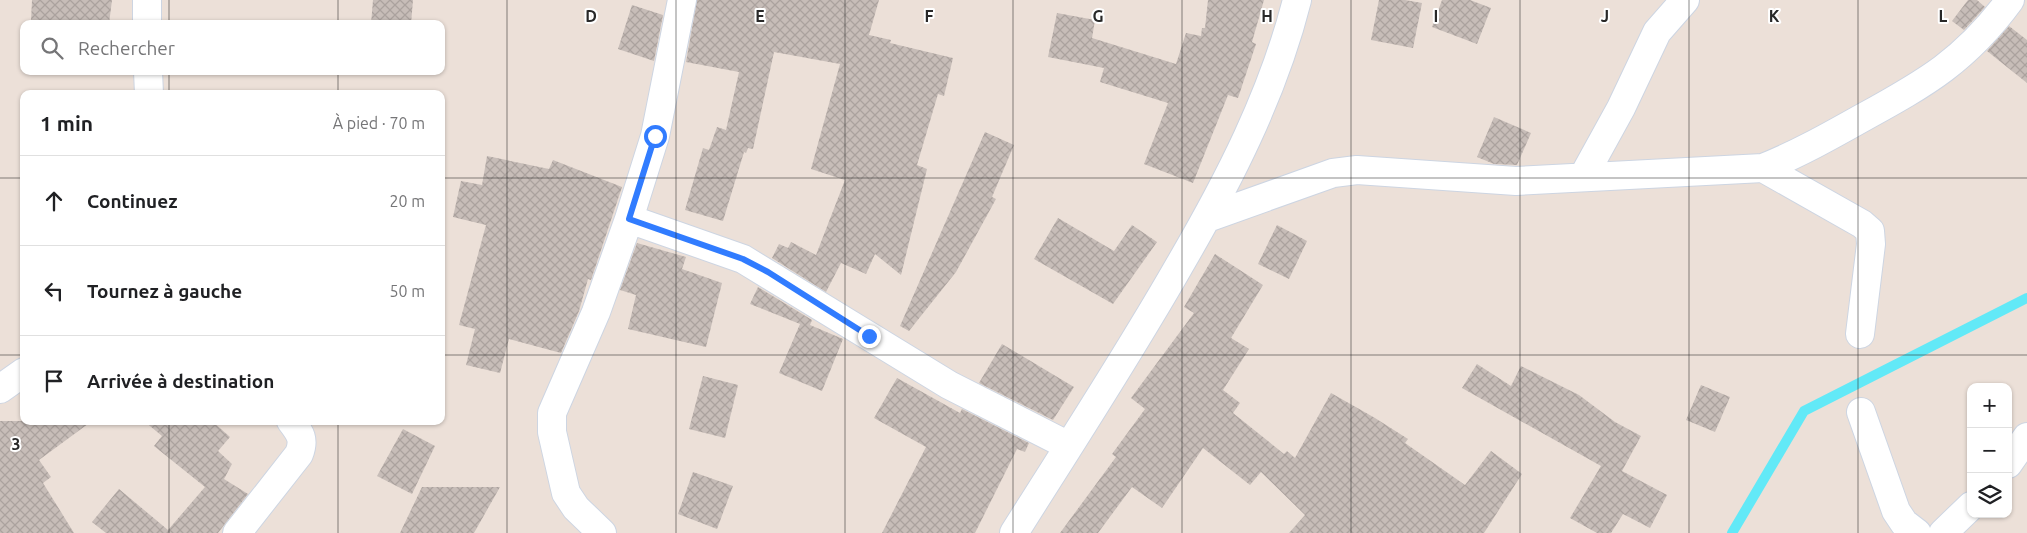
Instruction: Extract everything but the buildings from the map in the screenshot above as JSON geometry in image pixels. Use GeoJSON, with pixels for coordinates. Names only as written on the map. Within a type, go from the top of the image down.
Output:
{"type":"FeatureCollection","features":[{"type":"Feature","properties":{"kind":"street"},"geometry":{"type":"LineString","coordinates":[[147,0],[147,20]]}},
{"type":"Feature","properties":{"kind":"street"},"geometry":{"type":"LineString","coordinates":[[602,533],[576,508],[566,493],[552,432],[552,413],[596,312],[629,219],[655,136],[682,0]]}},
{"type":"Feature","properties":{"kind":"street"},"geometry":{"type":"LineString","coordinates":[[1014,533],[1126,357],[1207,218],[1236,164],[1270,84],[1297,0]]}},
{"type":"Feature","properties":{"kind":"street"},"geometry":{"type":"LineString","coordinates":[[1583,177],[1621,108],[1657,32],[1685,0]]}},
{"type":"Feature","properties":{"kind":"street"},"geometry":{"type":"LineString","coordinates":[[1207,218],[1333,173],[1357,170],[1516,181],[1763,168],[1796,155],[1921,85],[1972,46],[2010,0]]}},
{"type":"Feature","properties":{"kind":"street"},"geometry":{"type":"LineString","coordinates":[[148,75],[149,90]]}},
{"type":"Feature","properties":{"kind":"street"},"geometry":{"type":"LineString","coordinates":[[1763,168],[1862,224],[1870,231],[1871,244],[1860,334]]}},
{"type":"Feature","properties":{"kind":"street"},"geometry":{"type":"LineString","coordinates":[[629,219],[743,259],[768,272],[949,385],[1069,446]]}},
{"type":"Feature","properties":{"kind":"street"},"geometry":{"type":"LineString","coordinates":[[0,388],[20,375]]}},
{"type":"Feature","properties":{"kind":"street"},"geometry":{"type":"LineString","coordinates":[[1861,412],[1896,511],[1904,523],[1917,533]]}},
{"type":"Feature","properties":{"kind":"street"},"geometry":{"type":"LineString","coordinates":[[237,533],[299,454],[303,445],[302,436],[294,425]]}},
{"type":"Feature","properties":{"kind":"street"},"geometry":{"type":"LineString","coordinates":[[2012,459],[2027,438]]}},
{"type":"Feature","properties":{"kind":"street"},"geometry":{"type":"LineString","coordinates":[[1943,533],[1967,510]]}},
{"type":"Feature","properties":{"kind":"waterway"},"geometry":{"type":"LineString","coordinates":[[1732,533],[1804,411],[2027,298]]}},
{"type":"Feature","properties":{"kind":"route"},"geometry":{"type":"LineString","coordinates":[[655,136],[629,219],[743,259],[768,272],[869,336]]}}]}
